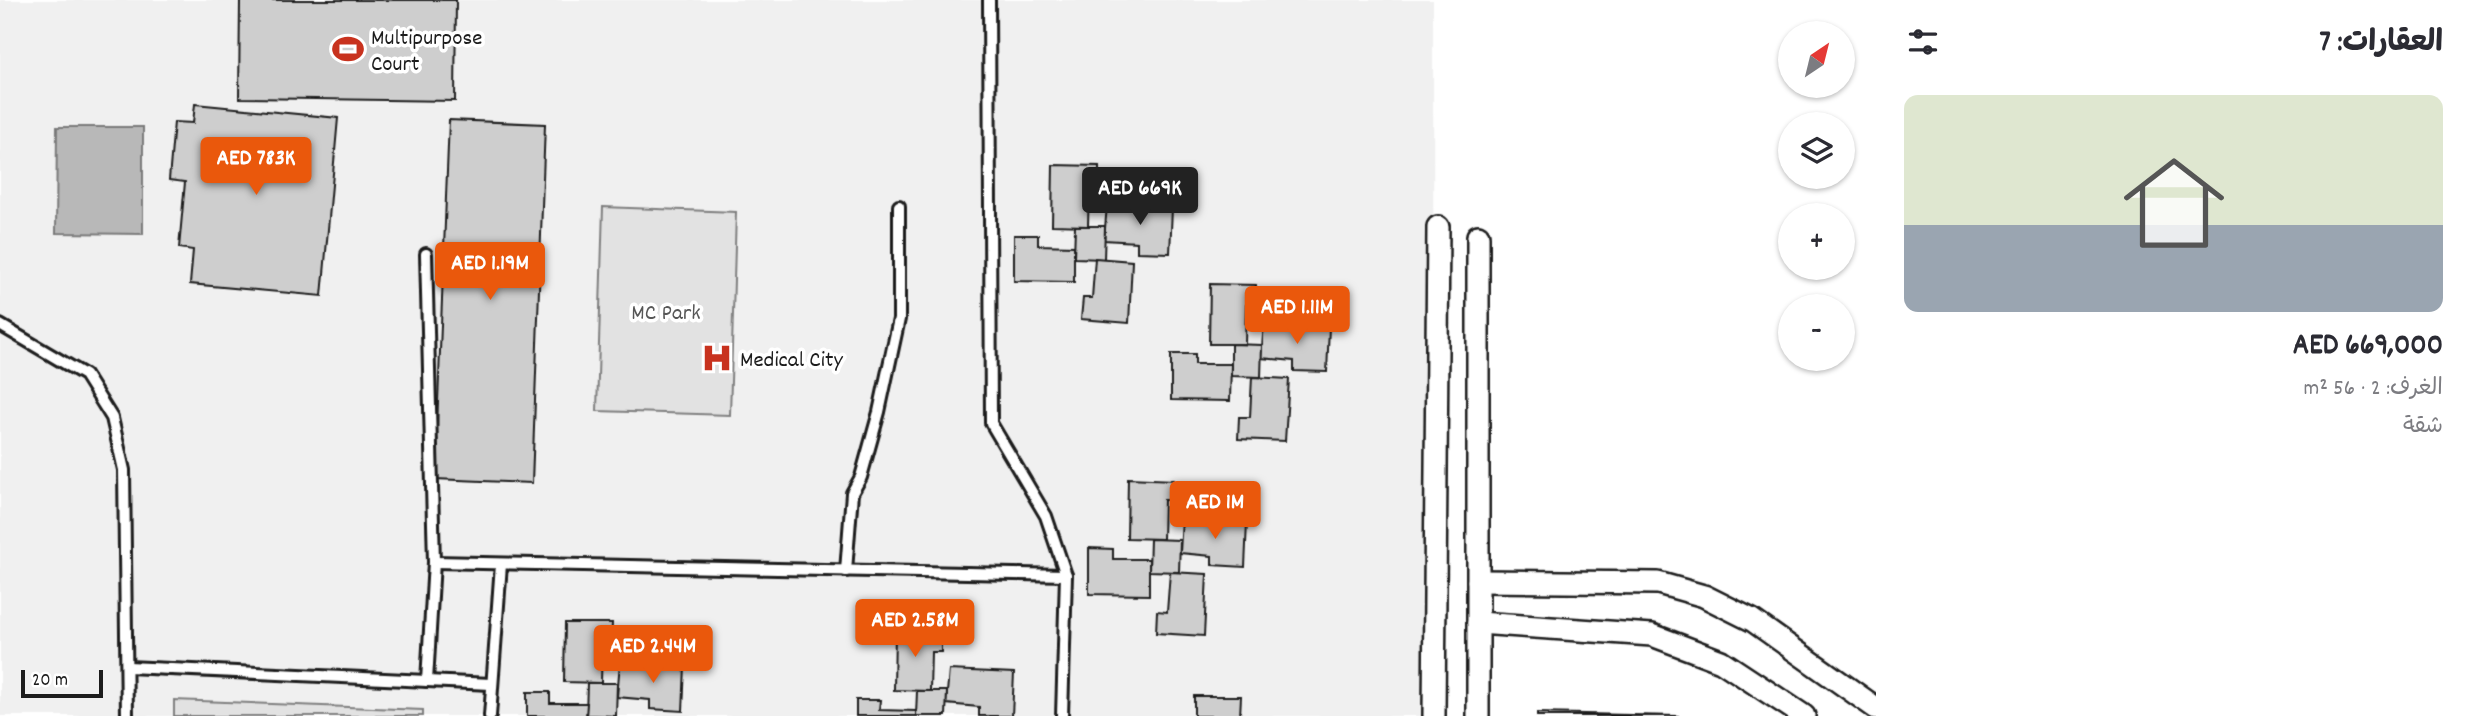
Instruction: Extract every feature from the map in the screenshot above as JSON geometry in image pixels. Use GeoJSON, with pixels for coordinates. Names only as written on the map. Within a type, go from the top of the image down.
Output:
{"type":"FeatureCollection","features":[{"type":"Feature","properties":{"kind":"street"},"geometry":{"type":"LineString","coordinates":[[1434,716],[1438,227]]}},
{"type":"Feature","properties":{"kind":"street"},"geometry":{"type":"LineString","coordinates":[[1478,236],[1478,716]]}},
{"type":"Feature","properties":{"kind":"street"},"geometry":{"type":"LineString","coordinates":[[1478,581],[1658,583],[1704,596],[1752,620],[1876,708]]}},
{"type":"Feature","properties":{"kind":"street"},"geometry":{"type":"LineString","coordinates":[[1478,623],[1652,635],[1721,661],[1804,716]]}},
{"type":"Feature","properties":{"kind":"lane"},"geometry":{"type":"LineString","coordinates":[[989,0],[991,423],[1046,516],[1066,576],[1062,716]]}},
{"type":"Feature","properties":{"kind":"lane"},"geometry":{"type":"LineString","coordinates":[[846,571],[852,493],[861,477],[879,412],[898,319],[899,206]]}},
{"type":"Feature","properties":{"kind":"lane"},"geometry":{"type":"LineString","coordinates":[[426,254],[433,562],[427,681]]}},
{"type":"Feature","properties":{"kind":"lane"},"geometry":{"type":"LineString","coordinates":[[0,325],[85,376],[112,418],[124,470],[127,716]]}},
{"type":"Feature","properties":{"kind":"lane"},"geometry":{"type":"LineString","coordinates":[[433,562],[1066,576]]}},
{"type":"Feature","properties":{"kind":"lane"},"geometry":{"type":"LineString","coordinates":[[490,716],[501,564]]}},
{"type":"Feature","properties":{"kind":"lane"},"geometry":{"type":"LineString","coordinates":[[128,667],[491,684]]}},
{"type":"Feature","properties":{"kind":"shaded area","name":"Medical City"},"geometry":{"type":"Polygon","coordinates":[[[0,0],[1433,0],[1434,716],[0,716],[0,0]]]}},
{"type":"Feature","properties":{"kind":"shaded area"},"geometry":{"type":"Polygon","coordinates":[[[57,127],[143,127],[143,234],[56,233],[57,127]]]}},
{"type":"Feature","properties":{"kind":"green space","name":"MC Park"},"geometry":{"type":"Polygon","coordinates":[[[603,207],[736,212],[730,415],[597,411],[603,207]]]}},
{"type":"Feature","properties":{"kind":"green space"},"geometry":{"type":"Polygon","coordinates":[[[174,700],[423,710],[423,716],[174,716],[174,700]]]}},
{"type":"Feature","properties":{"kind":"building","name":"Multipurpose Court"},"geometry":{"type":"Polygon","coordinates":[[[240,0],[456,0],[455,101],[239,98],[240,0]]]}},
{"type":"Feature","properties":{"kind":"building"},"geometry":{"type":"Polygon","coordinates":[[[195,104],[338,118],[322,296],[190,284],[193,250],[179,248],[185,182],[169,180],[174,122],[193,123],[195,104]]]}},
{"type":"Feature","properties":{"kind":"building"},"geometry":{"type":"Polygon","coordinates":[[[449,120],[545,124],[532,483],[435,479],[449,120]]]}},
{"type":"Feature","properties":{"kind":"building"},"geometry":{"type":"Polygon","coordinates":[[[1053,165],[1099,166],[1099,187],[1089,187],[1088,226],[1052,225],[1053,165]]]}},
{"type":"Feature","properties":{"kind":"building"},"geometry":{"type":"Polygon","coordinates":[[[1107,205],[1172,208],[1170,253],[1137,252],[1137,242],[1104,240],[1107,205]]]}},
{"type":"Feature","properties":{"kind":"building"},"geometry":{"type":"Polygon","coordinates":[[[1075,226],[1105,226],[1104,259],[1074,258],[1075,226]]]}},
{"type":"Feature","properties":{"kind":"building"},"geometry":{"type":"Polygon","coordinates":[[[1014,235],[1038,235],[1038,245],[1074,246],[1074,282],[1014,281],[1014,235]]]}},
{"type":"Feature","properties":{"kind":"building"},"geometry":{"type":"Polygon","coordinates":[[[1095,258],[1132,261],[1129,323],[1081,319],[1083,298],[1092,298],[1095,258]]]}},
{"type":"Feature","properties":{"kind":"building"},"geometry":{"type":"Polygon","coordinates":[[[1210,284],[1256,285],[1256,306],[1246,305],[1245,344],[1209,344],[1210,284]]]}},
{"type":"Feature","properties":{"kind":"building"},"geometry":{"type":"Polygon","coordinates":[[[1264,324],[1329,327],[1327,372],[1294,371],[1294,361],[1261,358],[1264,324]]]}},
{"type":"Feature","properties":{"kind":"building"},"geometry":{"type":"Polygon","coordinates":[[[1231,344],[1262,345],[1261,377],[1231,376],[1231,344]]]}},
{"type":"Feature","properties":{"kind":"building"},"geometry":{"type":"Polygon","coordinates":[[[1171,354],[1195,354],[1195,364],[1231,364],[1230,401],[1171,400],[1171,354]]]}},
{"type":"Feature","properties":{"kind":"building"},"geometry":{"type":"Polygon","coordinates":[[[1252,377],[1289,379],[1285,441],[1238,439],[1239,417],[1250,417],[1252,377]]]}},
{"type":"Feature","properties":{"kind":"building"},"geometry":{"type":"Polygon","coordinates":[[[1128,478],[1174,480],[1174,500],[1164,500],[1163,539],[1127,538],[1128,478]]]}},
{"type":"Feature","properties":{"kind":"building"},"geometry":{"type":"Polygon","coordinates":[[[1182,518],[1247,522],[1245,567],[1212,565],[1212,556],[1180,553],[1182,518]]]}},
{"type":"Feature","properties":{"kind":"building"},"geometry":{"type":"Polygon","coordinates":[[[1150,539],[1180,540],[1179,572],[1149,571],[1150,539]]]}},
{"type":"Feature","properties":{"kind":"building"},"geometry":{"type":"Polygon","coordinates":[[[1089,548],[1113,549],[1113,559],[1149,559],[1149,595],[1089,594],[1089,548]]]}},
{"type":"Feature","properties":{"kind":"building"},"geometry":{"type":"Polygon","coordinates":[[[1170,572],[1207,574],[1204,636],[1156,633],[1157,611],[1167,612],[1170,572]]]}},
{"type":"Feature","properties":{"kind":"building"},"geometry":{"type":"Polygon","coordinates":[[[565,623],[612,623],[611,644],[602,644],[601,683],[564,682],[565,623]]]}},
{"type":"Feature","properties":{"kind":"building"},"geometry":{"type":"Polygon","coordinates":[[[895,630],[941,631],[941,652],[931,652],[930,691],[894,690],[895,630]]]}},
{"type":"Feature","properties":{"kind":"building"},"geometry":{"type":"Polygon","coordinates":[[[620,662],[685,666],[683,711],[650,709],[650,700],[617,697],[620,662]]]}},
{"type":"Feature","properties":{"kind":"building"},"geometry":{"type":"Polygon","coordinates":[[[949,670],[1014,673],[1012,716],[979,716],[979,707],[946,704],[949,670]]]}},
{"type":"Feature","properties":{"kind":"building"},"geometry":{"type":"Polygon","coordinates":[[[587,683],[617,683],[616,716],[586,715],[587,683]]]}},
{"type":"Feature","properties":{"kind":"building"},"geometry":{"type":"Polygon","coordinates":[[[917,691],[947,691],[946,716],[916,716],[917,691]]]}},
{"type":"Feature","properties":{"kind":"building"},"geometry":{"type":"Polygon","coordinates":[[[527,692],[550,692],[550,703],[587,703],[586,716],[527,716],[527,692]]]}},
{"type":"Feature","properties":{"kind":"building"},"geometry":{"type":"Polygon","coordinates":[[[1194,696],[1241,696],[1240,716],[1194,716],[1194,696]]]}},
{"type":"Feature","properties":{"kind":"building"},"geometry":{"type":"Polygon","coordinates":[[[856,700],[880,700],[879,710],[916,711],[916,716],[856,716],[856,700]]]}},
{"type":"Feature","properties":{"kind":"building"},"geometry":{"type":"Polygon","coordinates":[[[1537,713],[1679,716],[1537,716],[1537,713]]]}},
{"type":"Feature","properties":{"kind":"place","name":"Multipurpose Court"},"geometry":{"type":"Point","coordinates":[348,49]}},
{"type":"Feature","properties":{"kind":"place","name":"Medical City"},"geometry":{"type":"Point","coordinates":[717,358]}}]}
